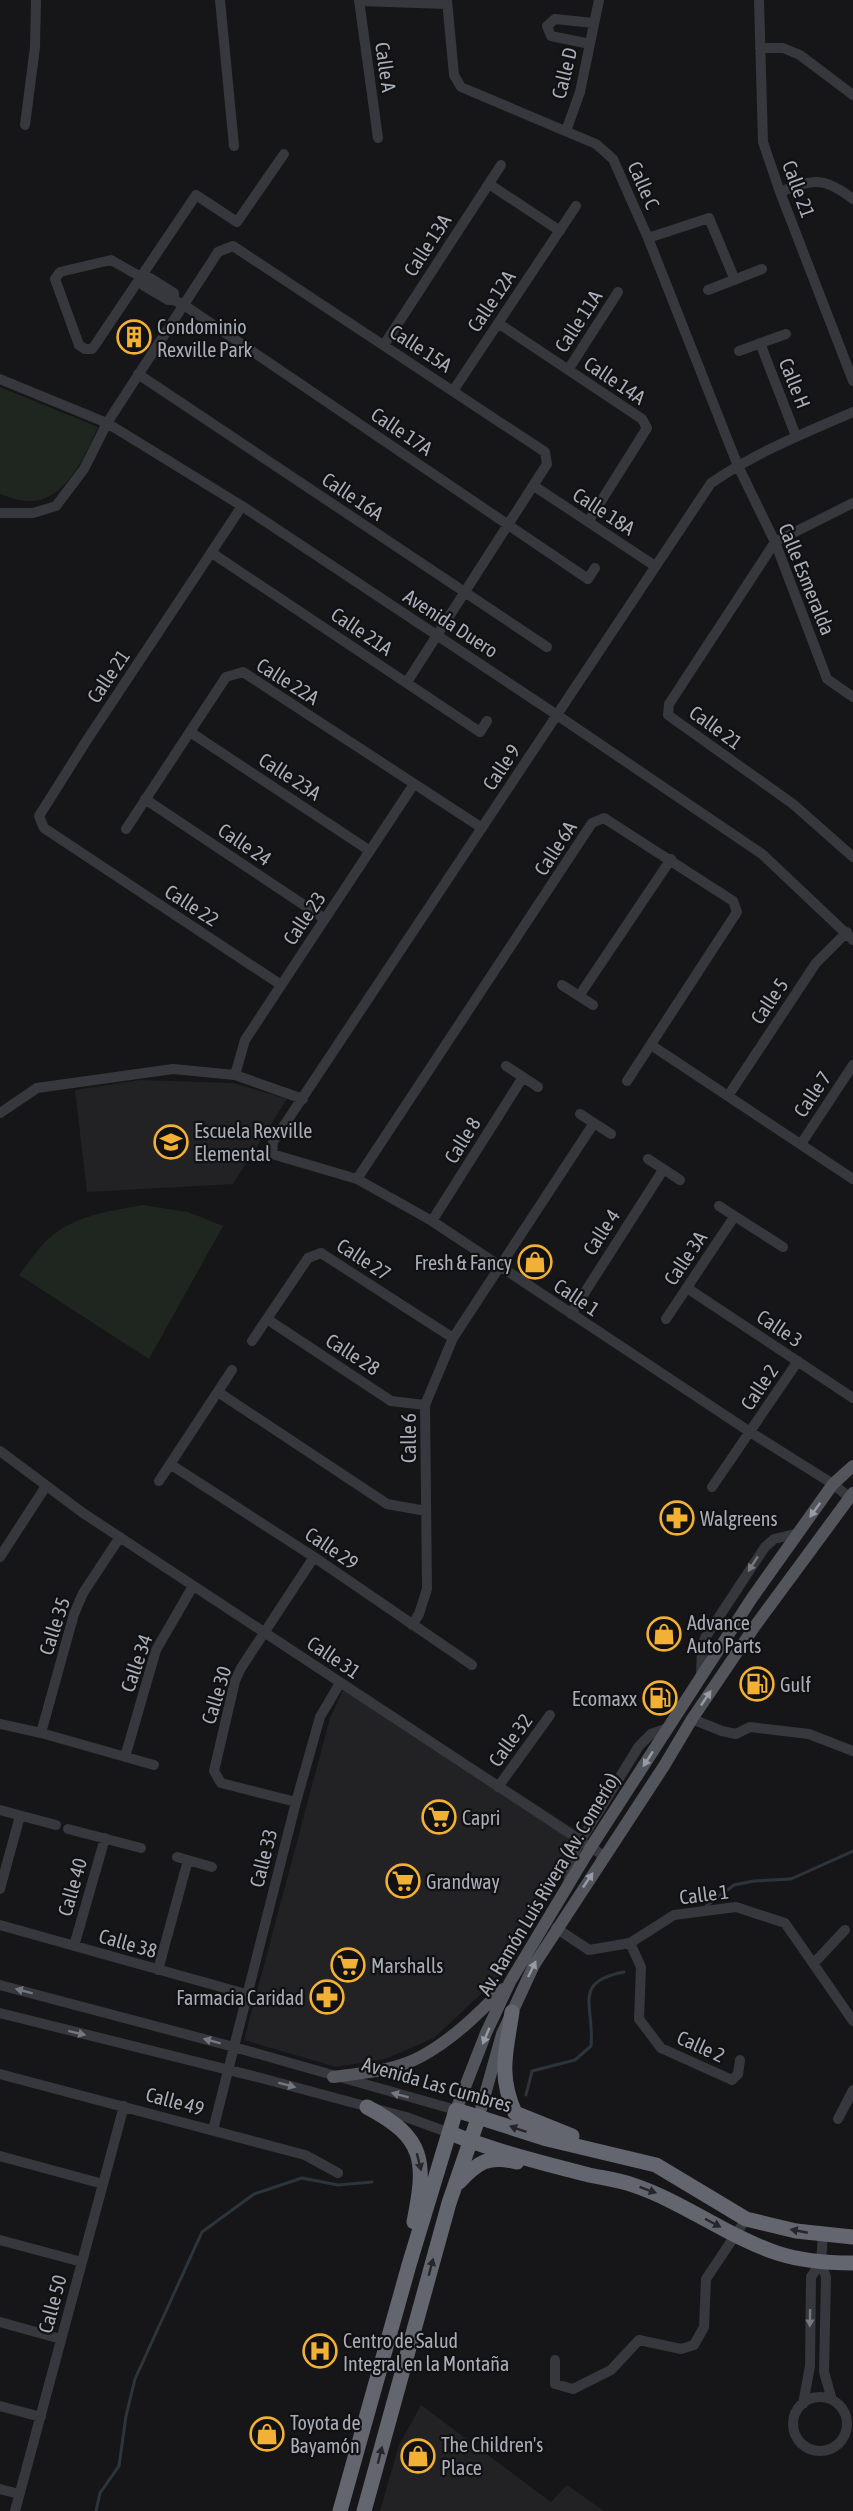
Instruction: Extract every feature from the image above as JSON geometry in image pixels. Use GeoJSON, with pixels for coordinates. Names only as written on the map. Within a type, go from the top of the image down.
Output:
{"type":"FeatureCollection","features":[{"type":"Feature","properties":{"kind":"highway"},"geometry":{"type":"LineString","coordinates":[[512,2012],[503,2074],[506,2094],[515,2113],[640,2161]]}},
{"type":"Feature","properties":{"kind":"highway"},"geometry":{"type":"LineString","coordinates":[[367,2107],[389,2118],[404,2133],[420,2156],[421,2188],[409,2265]]}},
{"type":"Feature","properties":{"kind":"highway","name":"Avenida Las Cumbres"},"geometry":{"type":"LineString","coordinates":[[456,2110],[546,2139],[656,2165],[746,2218],[823,2235],[853,2237]]}},
{"type":"Feature","properties":{"kind":"highway","name":"Av. Ramón Luis Rivera (Av. Comerío)"},"geometry":{"type":"LineString","coordinates":[[340,2511],[409,2265],[456,2110]]}},
{"type":"Feature","properties":{"kind":"highway","name":"Av. Ramón Luis Rivera (Av. Comerío)"},"geometry":{"type":"LineString","coordinates":[[366,2511],[449,2203],[479,2116]]}},
{"type":"Feature","properties":{"kind":"highway","name":"Avenida Las Cumbres"},"geometry":{"type":"LineString","coordinates":[[450,2133],[470,2141],[630,2184],[664,2196],[735,2234],[777,2253],[821,2262],[853,2263]]}},
{"type":"Feature","properties":{"kind":"highway"},"geometry":{"type":"LineString","coordinates":[[455,2187],[476,2165],[483,2161],[496,2160],[510,2161],[567,2176],[609,2180]]}},
{"type":"Feature","properties":{"kind":"main road","name":"Av. Ramón Luis Rivera (Av. Comerío)"},"geometry":{"type":"LineString","coordinates":[[456,2110],[486,2033],[510,1982],[567,1887],[586,1843],[668,1728],[752,1598],[834,1484],[853,1466]]}},
{"type":"Feature","properties":{"kind":"main road","name":"Av. Ramón Luis Rivera (Av. Comerío)"},"geometry":{"type":"LineString","coordinates":[[479,2116],[502,2034],[534,1965],[556,1928],[755,1626],[851,1495]]}},
{"type":"Feature","properties":{"kind":"main road"},"geometry":{"type":"LineString","coordinates":[[333,2077],[375,2071],[419,2058],[462,2030],[510,1982]]}},
{"type":"Feature","properties":{"kind":"street"},"geometry":{"type":"LineString","coordinates":[[25,125],[35,47],[36,0]]}},
{"type":"Feature","properties":{"kind":"street"},"geometry":{"type":"LineString","coordinates":[[220,0],[234,146]]}},
{"type":"Feature","properties":{"kind":"street"},"geometry":{"type":"LineString","coordinates":[[359,0],[447,2]]}},
{"type":"Feature","properties":{"kind":"street","name":"Calle A"},"geometry":{"type":"LineString","coordinates":[[359,0],[378,138]]}},
{"type":"Feature","properties":{"kind":"street","name":"Calle D"},"geometry":{"type":"LineString","coordinates":[[566,131],[580,92],[599,0]]}},
{"type":"Feature","properties":{"kind":"street","name":"Calle 21"},"geometry":{"type":"LineString","coordinates":[[759,0],[763,142],[853,381]]}},
{"type":"Feature","properties":{"kind":"street","name":"Calle C"},"geometry":{"type":"LineString","coordinates":[[447,2],[454,75],[461,87],[596,144],[613,159],[648,238],[738,465]]}},
{"type":"Feature","properties":{"kind":"street","name":"Calle D"},"geometry":{"type":"LineString","coordinates":[[590,44],[551,36],[547,26],[555,20],[594,23]]}},
{"type":"Feature","properties":{"kind":"street"},"geometry":{"type":"LineString","coordinates":[[760,48],[783,48],[800,55],[853,95]]}},
{"type":"Feature","properties":{"kind":"street"},"geometry":{"type":"LineString","coordinates":[[142,278],[111,260],[60,272],[55,279],[79,345],[85,349],[92,349],[142,278],[196,195],[237,222],[284,154]]}},
{"type":"Feature","properties":{"kind":"street","name":"Calle 13A"},"geometry":{"type":"LineString","coordinates":[[384,345],[501,165]]}},
{"type":"Feature","properties":{"kind":"street"},"geometry":{"type":"LineString","coordinates":[[780,192],[809,181],[834,185],[853,199]]}},
{"type":"Feature","properties":{"kind":"street"},"geometry":{"type":"LineString","coordinates":[[489,184],[560,231]]}},
{"type":"Feature","properties":{"kind":"street","name":"Calle 12A"},"geometry":{"type":"LineString","coordinates":[[453,391],[576,206]]}},
{"type":"Feature","properties":{"kind":"street"},"geometry":{"type":"LineString","coordinates":[[648,238],[709,218],[735,280]]}},
{"type":"Feature","properties":{"kind":"street","name":"Calle 15A"},"geometry":{"type":"LineString","coordinates":[[0,513],[33,513],[56,506],[84,469],[108,423],[179,302],[218,252],[233,246],[545,452],[547,464],[534,486],[407,682]]}},
{"type":"Feature","properties":{"kind":"street"},"geometry":{"type":"LineString","coordinates":[[708,290],[762,269]]}},
{"type":"Feature","properties":{"kind":"street","name":"Calle 17A"},"geometry":{"type":"LineString","coordinates":[[142,278],[150,278],[174,293],[179,302],[588,579],[595,568]]}},
{"type":"Feature","properties":{"kind":"street","name":"Calle 11A"},"geometry":{"type":"LineString","coordinates":[[568,370],[618,292]]}},
{"type":"Feature","properties":{"kind":"street","name":"Calle 14A"},"geometry":{"type":"LineString","coordinates":[[498,323],[642,419],[647,428],[588,522]]}},
{"type":"Feature","properties":{"kind":"street","name":"Calle H"},"geometry":{"type":"LineString","coordinates":[[739,351],[786,334]]}},
{"type":"Feature","properties":{"kind":"street","name":"Calle H"},"geometry":{"type":"LineString","coordinates":[[760,344],[796,436]]}},
{"type":"Feature","properties":{"kind":"street","name":"Calle 16A"},"geometry":{"type":"LineString","coordinates":[[138,375],[547,647]]}},
{"type":"Feature","properties":{"kind":"street","name":"Avenida Duero"},"geometry":{"type":"LineString","coordinates":[[0,379],[108,423],[242,506],[762,854],[850,936]]}},
{"type":"Feature","properties":{"kind":"street","name":"Calle 9"},"geometry":{"type":"LineString","coordinates":[[272,1154],[273,1143],[711,483],[738,465],[796,436],[853,412]]}},
{"type":"Feature","properties":{"kind":"street","name":"Calle Esmeralda"},"geometry":{"type":"LineString","coordinates":[[738,465],[775,542],[827,680],[853,697]]}},
{"type":"Feature","properties":{"kind":"street","name":"Calle 18A"},"geometry":{"type":"LineString","coordinates":[[534,486],[655,566]]}},
{"type":"Feature","properties":{"kind":"street"},"geometry":{"type":"LineString","coordinates":[[775,542],[853,503]]}},
{"type":"Feature","properties":{"kind":"street","name":"Calle 21"},"geometry":{"type":"LineString","coordinates":[[84,855],[44,828],[39,816],[242,506]]}},
{"type":"Feature","properties":{"kind":"street","name":"Calle 21"},"geometry":{"type":"LineString","coordinates":[[775,542],[669,704],[668,715],[792,804],[850,854]]}},
{"type":"Feature","properties":{"kind":"street","name":"Calle 21A"},"geometry":{"type":"LineString","coordinates":[[212,553],[480,732],[487,721]]}},
{"type":"Feature","properties":{"kind":"street","name":"Calle 22A"},"geometry":{"type":"LineString","coordinates":[[126,829],[226,676],[243,672],[482,828]]}},
{"type":"Feature","properties":{"kind":"street","name":"Calle 23A"},"geometry":{"type":"LineString","coordinates":[[190,732],[370,851]]}},
{"type":"Feature","properties":{"kind":"street","name":"Calle 23"},"geometry":{"type":"LineString","coordinates":[[235,1076],[245,1040],[414,784]]}},
{"type":"Feature","properties":{"kind":"street","name":"Calle 24"},"geometry":{"type":"LineString","coordinates":[[145,799],[326,919]]}},
{"type":"Feature","properties":{"kind":"street","name":"Calle 6A"},"geometry":{"type":"LineString","coordinates":[[357,1179],[592,823],[604,818],[733,901],[737,912],[627,1081]]}},
{"type":"Feature","properties":{"kind":"street"},"geometry":{"type":"LineString","coordinates":[[850,854],[853,841]]}},
{"type":"Feature","properties":{"kind":"street","name":"Calle 22"},"geometry":{"type":"LineString","coordinates":[[84,855],[281,985]]}},
{"type":"Feature","properties":{"kind":"street"},"geometry":{"type":"LineString","coordinates":[[579,996],[671,859]]}},
{"type":"Feature","properties":{"kind":"street","name":"Calle 5"},"geometry":{"type":"LineString","coordinates":[[728,1096],[816,963],[850,936]]}},
{"type":"Feature","properties":{"kind":"street"},"geometry":{"type":"LineString","coordinates":[[562,985],[593,1005]]}},
{"type":"Feature","properties":{"kind":"street"},"geometry":{"type":"LineString","coordinates":[[651,1045],[853,1179]]}},
{"type":"Feature","properties":{"kind":"street","name":"Calle 7"},"geometry":{"type":"LineString","coordinates":[[801,1144],[853,1065]]}},
{"type":"Feature","properties":{"kind":"street"},"geometry":{"type":"LineString","coordinates":[[506,1066],[538,1087]]}},
{"type":"Feature","properties":{"kind":"street"},"geometry":{"type":"LineString","coordinates":[[0,1113],[38,1088],[173,1069],[235,1076],[303,1099]]}},
{"type":"Feature","properties":{"kind":"street","name":"Calle 8"},"geometry":{"type":"LineString","coordinates":[[432,1221],[523,1077]]}},
{"type":"Feature","properties":{"kind":"street"},"geometry":{"type":"LineString","coordinates":[[580,1114],[611,1134]]}},
{"type":"Feature","properties":{"kind":"street"},"geometry":{"type":"LineString","coordinates":[[500,1267],[594,1123]]}},
{"type":"Feature","properties":{"kind":"street","name":"Calle 1"},"geometry":{"type":"LineString","coordinates":[[272,1154],[357,1179],[432,1221],[750,1432],[851,1495]]}},
{"type":"Feature","properties":{"kind":"street"},"geometry":{"type":"LineString","coordinates":[[648,1160],[680,1180]]}},
{"type":"Feature","properties":{"kind":"street","name":"Calle 4"},"geometry":{"type":"LineString","coordinates":[[571,1314],[663,1170]]}},
{"type":"Feature","properties":{"kind":"street"},"geometry":{"type":"LineString","coordinates":[[719,1206],[783,1247]]}},
{"type":"Feature","properties":{"kind":"street","name":"Calle 3A"},"geometry":{"type":"LineString","coordinates":[[666,1318],[734,1217]]}},
{"type":"Feature","properties":{"kind":"street","name":"Calle 27"},"geometry":{"type":"LineString","coordinates":[[252,1341],[308,1258],[321,1253],[453,1338]]}},
{"type":"Feature","properties":{"kind":"street","name":"Calle 6"},"geometry":{"type":"LineString","coordinates":[[412,1625],[419,1614],[427,1589],[425,1405],[453,1338],[500,1267]]}},
{"type":"Feature","properties":{"kind":"street","name":"Calle 3"},"geometry":{"type":"LineString","coordinates":[[687,1288],[853,1398]]}},
{"type":"Feature","properties":{"kind":"street","name":"Calle 28"},"geometry":{"type":"LineString","coordinates":[[267,1319],[391,1401],[425,1405]]}},
{"type":"Feature","properties":{"kind":"street","name":"Calle 2"},"geometry":{"type":"LineString","coordinates":[[712,1487],[798,1362]]}},
{"type":"Feature","properties":{"kind":"street"},"geometry":{"type":"LineString","coordinates":[[159,1481],[232,1370]]}},
{"type":"Feature","properties":{"kind":"street"},"geometry":{"type":"LineString","coordinates":[[218,1392],[387,1504],[426,1510]]}},
{"type":"Feature","properties":{"kind":"street","name":"Calle 31"},"geometry":{"type":"LineString","coordinates":[[0,1451],[46,1486],[193,1586],[604,1856]]}},
{"type":"Feature","properties":{"kind":"street","name":"Calle 29"},"geometry":{"type":"LineString","coordinates":[[171,1464],[314,1557],[472,1665]]}},
{"type":"Feature","properties":{"kind":"street"},"geometry":{"type":"LineString","coordinates":[[0,1557],[46,1486]]}},
{"type":"Feature","properties":{"kind":"street"},"geometry":{"type":"LineString","coordinates":[[701,1678],[702,1647],[705,1638],[765,1547],[774,1539],[799,1533]]}},
{"type":"Feature","properties":{"kind":"street","name":"Calle 35"},"geometry":{"type":"LineString","coordinates":[[41,1733],[74,1614],[83,1593],[120,1537]]}},
{"type":"Feature","properties":{"kind":"street","name":"Calle 30"},"geometry":{"type":"LineString","coordinates":[[296,1802],[221,1783],[214,1771],[235,1681],[241,1668],[314,1557]]}},
{"type":"Feature","properties":{"kind":"street","name":"Calle 34"},"geometry":{"type":"LineString","coordinates":[[125,1757],[156,1650],[193,1586]]}},
{"type":"Feature","properties":{"kind":"street","name":"Calle 33"},"geometry":{"type":"LineString","coordinates":[[213,2130],[296,1802],[320,1718],[340,1683]]}},
{"type":"Feature","properties":{"kind":"street","name":"Calle 32"},"geometry":{"type":"LineString","coordinates":[[498,1787],[550,1715]]}},
{"type":"Feature","properties":{"kind":"street"},"geometry":{"type":"LineString","coordinates":[[692,1719],[736,1734],[750,1727],[809,1734],[853,1751]]}},
{"type":"Feature","properties":{"kind":"street"},"geometry":{"type":"LineString","coordinates":[[0,1724],[41,1733],[154,1765]]}},
{"type":"Feature","properties":{"kind":"street"},"geometry":{"type":"LineString","coordinates":[[0,1810],[56,1825]]}},
{"type":"Feature","properties":{"kind":"street"},"geometry":{"type":"LineString","coordinates":[[0,1889],[20,1816]]}},
{"type":"Feature","properties":{"kind":"street","name":"Calle 40"},"geometry":{"type":"LineString","coordinates":[[68,1829],[141,1848]]}},
{"type":"Feature","properties":{"kind":"street","name":"Calle 40"},"geometry":{"type":"LineString","coordinates":[[74,1946],[105,1838]]}},
{"type":"Feature","properties":{"kind":"street"},"geometry":{"type":"LineString","coordinates":[[177,1857],[212,1867]]}},
{"type":"Feature","properties":{"kind":"street"},"geometry":{"type":"LineString","coordinates":[[158,1970],[188,1860]]}},
{"type":"Feature","properties":{"kind":"street","name":"Calle 1"},"geometry":{"type":"LineString","coordinates":[[556,1928],[589,1950],[630,1942],[674,1915],[736,1907],[785,1923],[853,2021]]}},
{"type":"Feature","properties":{"kind":"street","name":"Calle 38"},"geometry":{"type":"LineString","coordinates":[[0,1925],[246,1994]]}},
{"type":"Feature","properties":{"kind":"street"},"geometry":{"type":"LineString","coordinates":[[814,1963],[845,1930]]}},
{"type":"Feature","properties":{"kind":"street","name":"Calle 2"},"geometry":{"type":"LineString","coordinates":[[630,1942],[640,1967],[639,2019],[661,2048],[732,2080],[738,2074],[740,2060]]}},
{"type":"Feature","properties":{"kind":"street","name":"Avenida Las Cumbres"},"geometry":{"type":"LineString","coordinates":[[0,1985],[234,2047],[333,2077],[456,2110]]}},
{"type":"Feature","properties":{"kind":"street","name":"Avenida Las Cumbres"},"geometry":{"type":"LineString","coordinates":[[0,2013],[367,2107],[450,2133]]}},
{"type":"Feature","properties":{"kind":"street","name":"Calle 49"},"geometry":{"type":"LineString","coordinates":[[0,2074],[305,2154],[338,2173]]}},
{"type":"Feature","properties":{"kind":"street"},"geometry":{"type":"LineString","coordinates":[[838,2119],[853,2090]]}},
{"type":"Feature","properties":{"kind":"street","name":"Calle 50"},"geometry":{"type":"LineString","coordinates":[[15,2511],[124,2106]]}},
{"type":"Feature","properties":{"kind":"street"},"geometry":{"type":"LineString","coordinates":[[0,2156],[103,2184]]}},
{"type":"Feature","properties":{"kind":"street"},"geometry":{"type":"LineString","coordinates":[[555,2360],[555,2384],[573,2389],[611,2370],[639,2340],[681,2349],[694,2345],[704,2327],[706,2279],[746,2218]]}},
{"type":"Feature","properties":{"kind":"street"},"geometry":{"type":"LineString","coordinates":[[823,2235],[821,2262],[826,2277],[824,2372],[832,2400]]}},
{"type":"Feature","properties":{"kind":"street"},"geometry":{"type":"LineString","coordinates":[[0,2240],[82,2262]]}},
{"type":"Feature","properties":{"kind":"street"},"geometry":{"type":"LineString","coordinates":[[803,2404],[817,2398],[832,2400],[849,2414],[847,2420],[849,2433],[835,2447],[818,2451],[802,2444],[794,2429],[794,2421],[803,2404],[810,2366],[811,2277],[821,2262]]}},
{"type":"Feature","properties":{"kind":"street"},"geometry":{"type":"LineString","coordinates":[[0,2322],[61,2339]]}},
{"type":"Feature","properties":{"kind":"street"},"geometry":{"type":"LineString","coordinates":[[0,2406],[41,2417]]}},
{"type":"Feature","properties":{"kind":"street"},"geometry":{"type":"LineString","coordinates":[[0,2489],[19,2494]]}},
{"type":"Feature","properties":{"kind":"shaded area"},"geometry":{"type":"Polygon","coordinates":[[[0,387],[98,427],[72,476],[52,495],[40,500],[24,501],[0,494],[0,387]]]}},
{"type":"Feature","properties":{"kind":"shaded area","name":"Escuela Rexville Elemental"},"geometry":{"type":"Polygon","coordinates":[[[140,1080],[234,1083],[287,1099],[233,1184],[87,1192],[75,1090],[140,1080]]]}},
{"type":"Feature","properties":{"kind":"shaded area"},"geometry":{"type":"Polygon","coordinates":[[[142,1205],[188,1212],[223,1226],[149,1359],[19,1275],[46,1241],[67,1225],[91,1216],[142,1205]]]}},
{"type":"Feature","properties":{"kind":"shaded area"},"geometry":{"type":"Polygon","coordinates":[[[347,1682],[582,1834],[499,1977],[434,2038],[385,2059],[336,2067],[244,2040],[330,1718],[347,1682]]]}},
{"type":"Feature","properties":{"kind":"shaded area"},"geometry":{"type":"Polygon","coordinates":[[[421,2405],[551,2502],[567,2485],[604,2511],[380,2511],[399,2445],[421,2405]]]}},
{"type":"Feature","properties":{"kind":"waterway"},"geometry":{"type":"LineString","coordinates":[[706,1906],[734,1885],[754,1881],[791,1879],[853,1851]]}},
{"type":"Feature","properties":{"kind":"waterway"},"geometry":{"type":"LineString","coordinates":[[526,2095],[532,2071],[575,2060],[591,2046],[589,2008],[591,1989],[597,1982],[608,1976],[624,1972]]}},
{"type":"Feature","properties":{"kind":"waterway"},"geometry":{"type":"LineString","coordinates":[[96,2511],[100,2493],[119,2466],[126,2416],[135,2379],[202,2232],[254,2194],[302,2178],[338,2185],[372,2182]]}},
{"type":"Feature","properties":{"kind":"place","name":"Condominio Rexville Park"},"geometry":{"type":"Point","coordinates":[134,337]}},
{"type":"Feature","properties":{"kind":"place","name":"Escuela Rexville Elemental"},"geometry":{"type":"Point","coordinates":[171,1142]}},
{"type":"Feature","properties":{"kind":"place","name":"Fresh & Fancy"},"geometry":{"type":"Point","coordinates":[535,1262]}},
{"type":"Feature","properties":{"kind":"place","name":"Walgreens"},"geometry":{"type":"Point","coordinates":[677,1518]}},
{"type":"Feature","properties":{"kind":"place","name":"Advance Auto Parts"},"geometry":{"type":"Point","coordinates":[664,1634]}},
{"type":"Feature","properties":{"kind":"place","name":"Gulf"},"geometry":{"type":"Point","coordinates":[757,1684]}},
{"type":"Feature","properties":{"kind":"place","name":"Ecomaxx"},"geometry":{"type":"Point","coordinates":[660,1698]}},
{"type":"Feature","properties":{"kind":"place","name":"Capri"},"geometry":{"type":"Point","coordinates":[439,1817]}},
{"type":"Feature","properties":{"kind":"place","name":"Grandway"},"geometry":{"type":"Point","coordinates":[403,1881]}},
{"type":"Feature","properties":{"kind":"place","name":"Marshalls"},"geometry":{"type":"Point","coordinates":[348,1965]}},
{"type":"Feature","properties":{"kind":"place","name":"Farmacia Caridad"},"geometry":{"type":"Point","coordinates":[327,1997]}},
{"type":"Feature","properties":{"kind":"place","name":"Centro de Salud Integral en la Montaña"},"geometry":{"type":"Point","coordinates":[320,2351]}},
{"type":"Feature","properties":{"kind":"place","name":"Toyota de Bayamón"},"geometry":{"type":"Point","coordinates":[267,2434]}},
{"type":"Feature","properties":{"kind":"place","name":"The Children's Place"},"geometry":{"type":"Point","coordinates":[418,2456]}}]}
